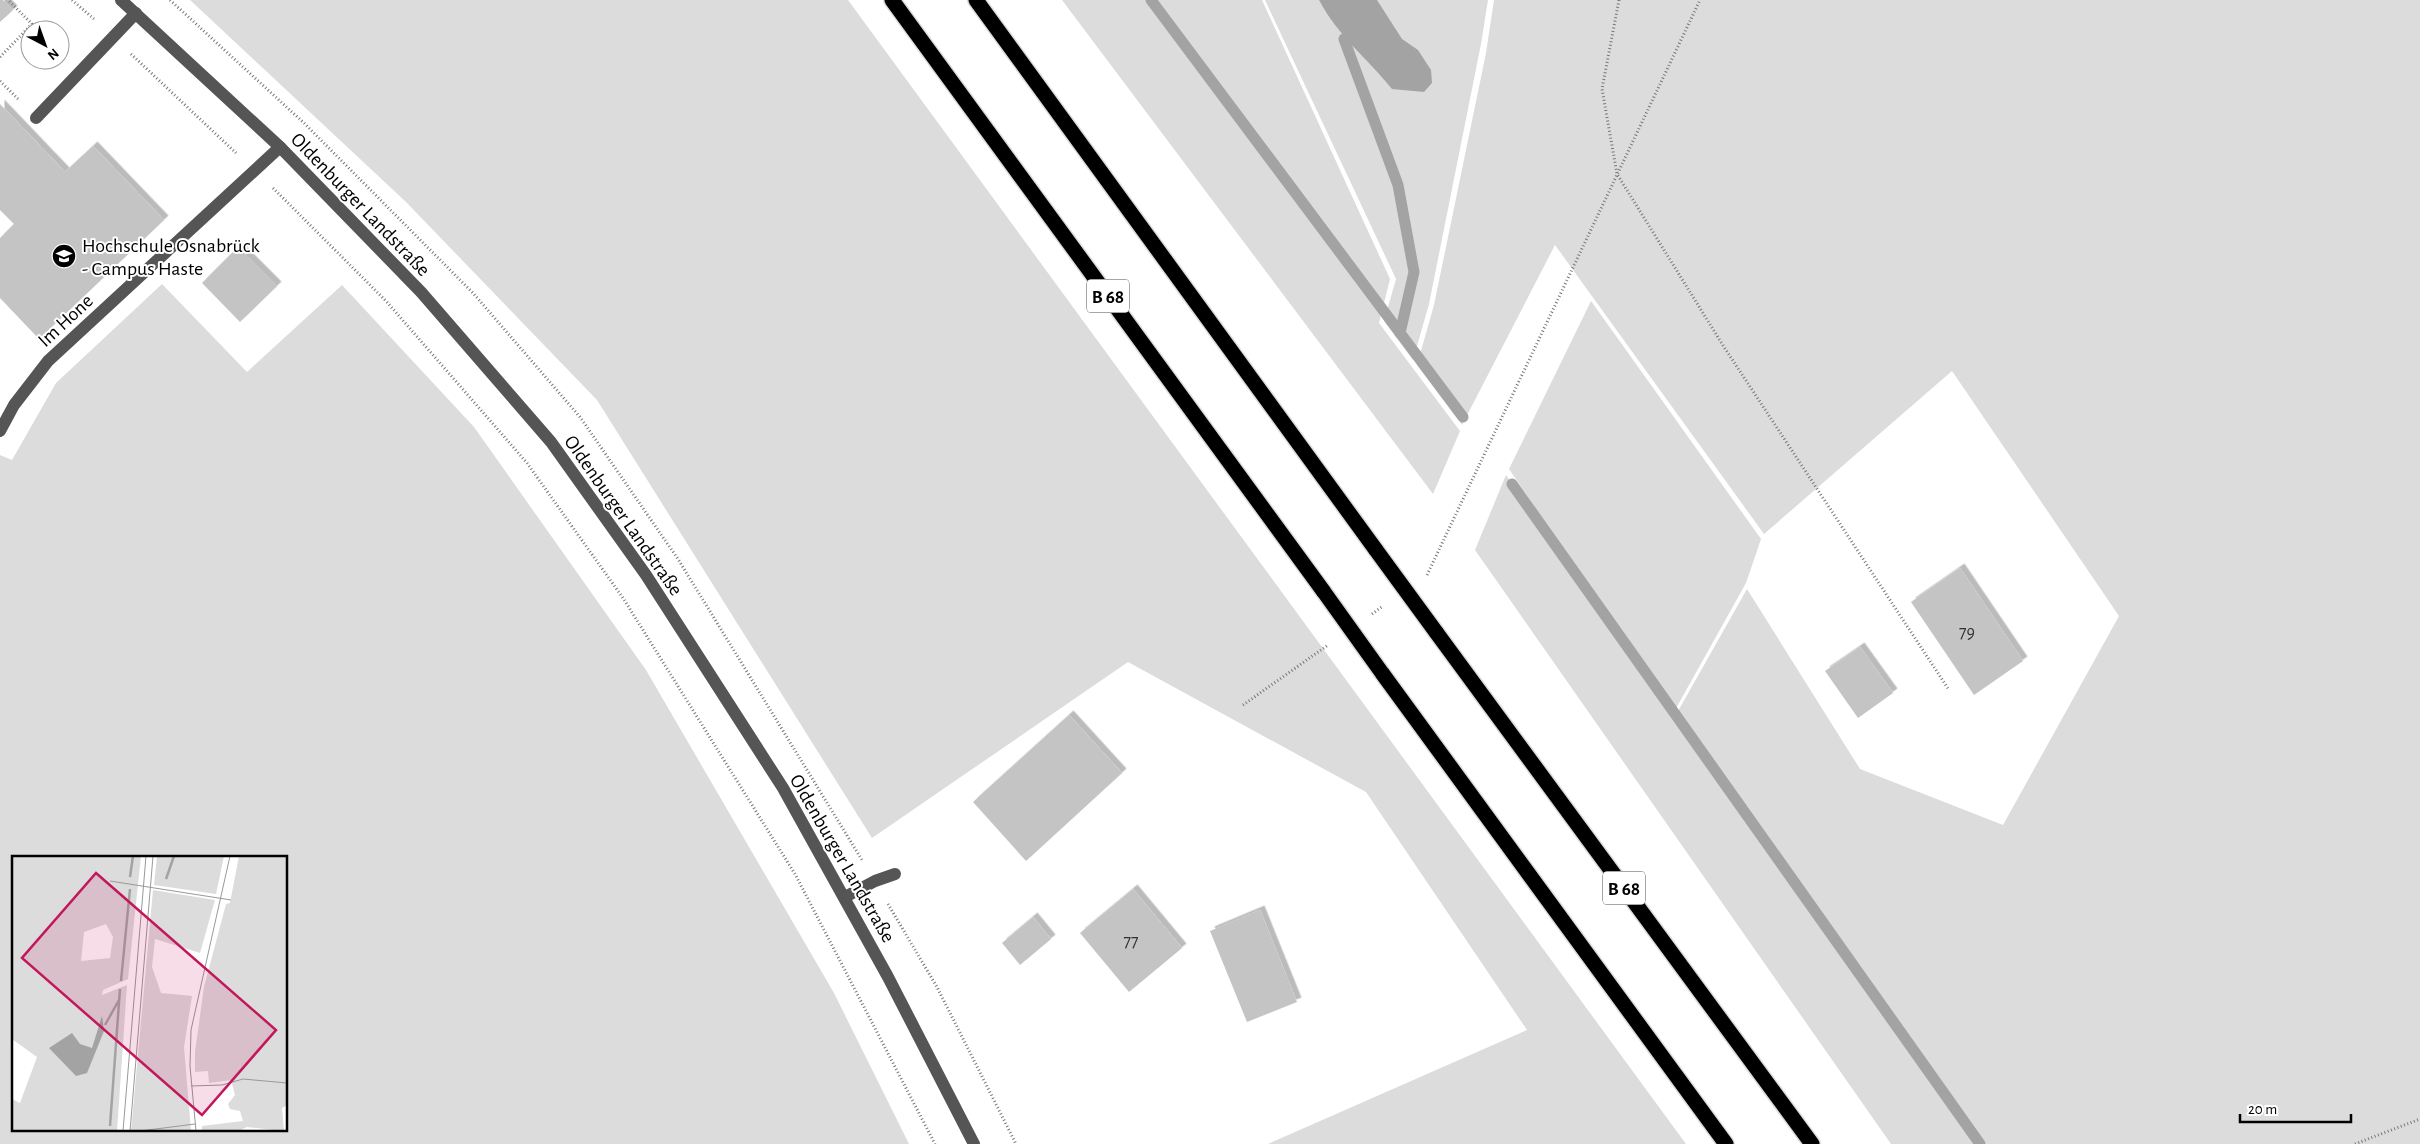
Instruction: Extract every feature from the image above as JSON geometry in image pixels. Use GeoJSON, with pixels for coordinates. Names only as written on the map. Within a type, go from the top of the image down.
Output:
{"type":"FeatureCollection","features":[{"type":"Feature","properties":{"kind":"highway","name":"B 68"},"geometry":{"type":"LineString","coordinates":[[892,0],[1726,1144]]}},
{"type":"Feature","properties":{"kind":"highway","name":"B 68"},"geometry":{"type":"LineString","coordinates":[[976,0],[1376,550],[1812,1144]]}},
{"type":"Feature","properties":{"kind":"street","name":"Oldenburger Landstraße"},"geometry":{"type":"LineString","coordinates":[[121,0],[280,147],[421,292],[551,442],[646,575],[783,788],[888,977],[974,1144]]}},
{"type":"Feature","properties":{"kind":"street"},"geometry":{"type":"LineString","coordinates":[[36,118],[136,13]]}},
{"type":"Feature","properties":{"kind":"street","name":"Im Hone"},"geometry":{"type":"LineString","coordinates":[[0,431],[14,405],[48,361],[280,147]]}},
{"type":"Feature","properties":{"kind":"street"},"geometry":{"type":"LineString","coordinates":[[844,897],[875,881],[895,874]]}},
{"type":"Feature","properties":{"kind":"path"},"geometry":{"type":"LineString","coordinates":[[0,57],[32,24],[8,0]]}},
{"type":"Feature","properties":{"kind":"path"},"geometry":{"type":"LineString","coordinates":[[72,0],[255,170],[386,300],[520,456],[623,598],[795,874],[935,1144]]}},
{"type":"Feature","properties":{"kind":"path"},"geometry":{"type":"LineString","coordinates":[[170,0],[304,123]]}},
{"type":"Feature","properties":{"kind":"path"},"geometry":{"type":"LineString","coordinates":[[1619,0],[1602,89],[1617,174],[1724,347],[1950,690]]}},
{"type":"Feature","properties":{"kind":"path"},"geometry":{"type":"LineString","coordinates":[[1420,579],[1428,574],[1700,0]]}},
{"type":"Feature","properties":{"kind":"path"},"geometry":{"type":"LineString","coordinates":[[1364,619],[1388,602]]}},
{"type":"Feature","properties":{"kind":"path"},"geometry":{"type":"LineString","coordinates":[[1243,705],[1332,642]]}},
{"type":"Feature","properties":{"kind":"path"},"geometry":{"type":"LineString","coordinates":[[2355,1144],[2420,1119]]}},
{"type":"Feature","properties":{"kind":"shaded area"},"geometry":{"type":"Polygon","coordinates":[[[190,0],[848,0],[1686,1144],[1268,1144],[1527,1030],[1366,792],[1128,662],[872,838],[597,400],[406,202],[190,0]]]}},
{"type":"Feature","properties":{"kind":"shaded area"},"geometry":{"type":"Polygon","coordinates":[[[1062,0],[1262,0],[1390,279],[1379,323],[1460,431],[1433,494],[1062,0]]]}},
{"type":"Feature","properties":{"kind":"shaded area"},"geometry":{"type":"Polygon","coordinates":[[[1265,0],[1488,0],[1481,44],[1429,304],[1413,360],[1384,321],[1396,279],[1265,0]]]}},
{"type":"Feature","properties":{"kind":"shaded area"},"geometry":{"type":"Polygon","coordinates":[[[1319,0],[1377,0],[1402,39],[1418,50],[1431,70],[1432,83],[1424,92],[1392,89],[1344,36],[1319,0]]]}},
{"type":"Feature","properties":{"kind":"shaded area"},"geometry":{"type":"Polygon","coordinates":[[[1494,0],[2420,0],[2420,1144],[1891,1144],[1475,550],[1506,475],[1673,720],[1747,589],[1860,769],[2003,825],[2119,616],[1952,371],[1764,534],[1555,245],[1462,425],[1417,365],[1434,305],[1486,53],[1494,0]]]}},
{"type":"Feature","properties":{"kind":"shaded area"},"geometry":{"type":"Polygon","coordinates":[[[162,284],[247,372],[342,285],[474,427],[646,670],[834,993],[909,1144],[0,1144],[0,455],[12,460],[56,383],[162,284]]]}},
{"type":"Feature","properties":{"kind":"shaded area"},"geometry":{"type":"Polygon","coordinates":[[[1591,301],[1761,539],[1746,583],[1674,712],[1509,469],[1591,301]]]}},
{"type":"Feature","properties":{"kind":"building"},"geometry":{"type":"Polygon","coordinates":[[[0,0],[3,0],[13,10],[0,22],[0,0]]]}},
{"type":"Feature","properties":{"kind":"building"},"geometry":{"type":"Polygon","coordinates":[[[0,104],[65,172],[93,146],[164,220],[39,339],[0,298],[0,238],[14,224],[0,210],[0,104]]]}},
{"type":"Feature","properties":{"kind":"building"},"geometry":{"type":"Polygon","coordinates":[[[238,247],[277,286],[240,322],[202,283],[238,247]]]}},
{"type":"Feature","properties":{"kind":"building"},"geometry":{"type":"Polygon","coordinates":[[[1960,568],[2023,661],[1974,695],[1911,602],[1960,568]]]}},
{"type":"Feature","properties":{"kind":"building"},"geometry":{"type":"Polygon","coordinates":[[[1860,647],[1893,693],[1858,718],[1825,671],[1860,647]]]}},
{"type":"Feature","properties":{"kind":"building"},"geometry":{"type":"Polygon","coordinates":[[[1069,715],[1122,773],[1026,861],[973,802],[1069,715]]]}},
{"type":"Feature","properties":{"kind":"building"},"geometry":{"type":"Polygon","coordinates":[[[1133,889],[1182,948],[1129,992],[1080,933],[1133,889]]]}},
{"type":"Feature","properties":{"kind":"building"},"geometry":{"type":"Polygon","coordinates":[[[1260,910],[1297,1002],[1247,1022],[1210,931],[1260,910]]]}},
{"type":"Feature","properties":{"kind":"building"},"geometry":{"type":"Polygon","coordinates":[[[1033,917],[1051,939],[1020,965],[1002,943],[1033,917]]]}},
{"type":"Feature","properties":{"kind":"waterway"},"geometry":{"type":"LineString","coordinates":[[1151,0],[1463,417]]}},
{"type":"Feature","properties":{"kind":"waterway"},"geometry":{"type":"LineString","coordinates":[[1344,39],[1398,185],[1414,272],[1400,333]]}},
{"type":"Feature","properties":{"kind":"waterway"},"geometry":{"type":"LineString","coordinates":[[1512,484],[1980,1144]]}},
{"type":"Feature","properties":{"kind":"place","name":"Hochschule Osnabrück - Campus Haste"},"geometry":{"type":"Point","coordinates":[64,256]}}]}
